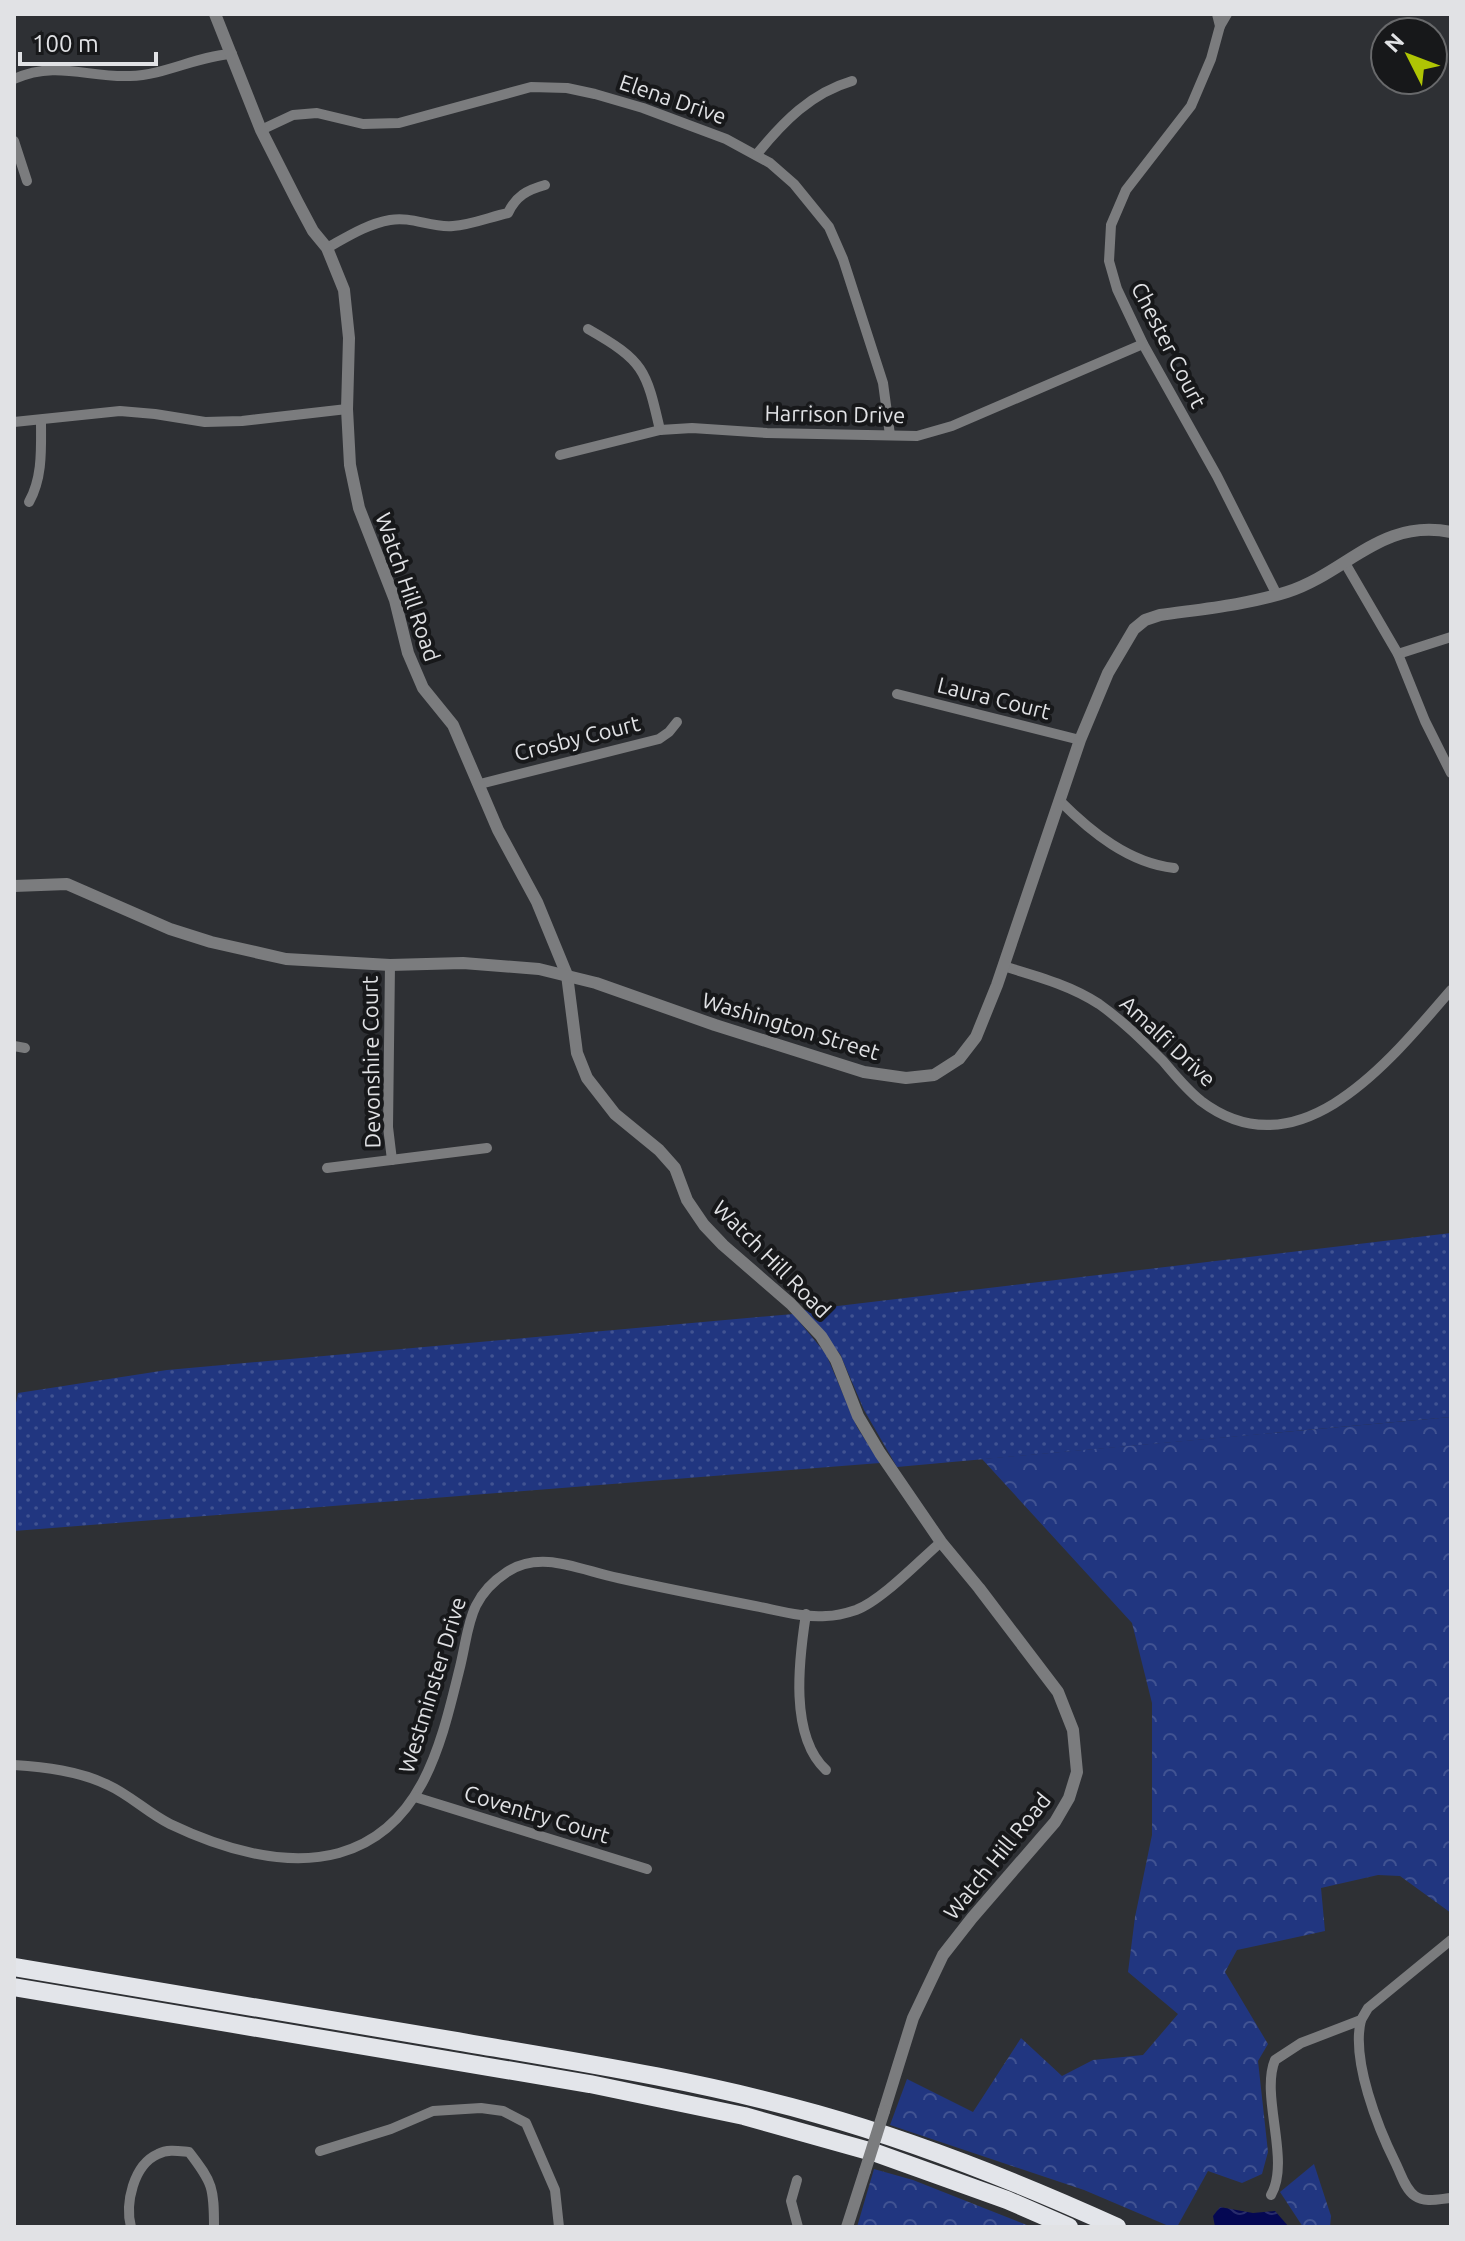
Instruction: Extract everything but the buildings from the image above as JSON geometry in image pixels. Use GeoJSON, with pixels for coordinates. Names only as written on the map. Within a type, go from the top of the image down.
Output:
{"type":"FeatureCollection","features":[{"type":"Feature","properties":{"kind":"highway"},"geometry":{"type":"LineString","coordinates":[[14,1967],[594,2064],[748,2096],[860,2127],[946,2156],[1117,2227]]}},
{"type":"Feature","properties":{"kind":"highway"},"geometry":{"type":"LineString","coordinates":[[14,1987],[590,2084],[721,2111],[891,2158],[1007,2200],[1069,2227]]}},
{"type":"Feature","properties":{"kind":"street","name":"Watch Hill Road"},"geometry":{"type":"LineString","coordinates":[[215,14],[226,54],[261,130],[297,203],[327,248],[344,290],[348,310],[350,465],[359,508],[395,600],[408,653],[423,688],[453,725],[498,830],[537,902],[567,975],[577,1053],[587,1078],[615,1114],[659,1150],[675,1168],[687,1200],[713,1235],[791,1304],[821,1336],[836,1360],[855,1409],[872,1440],[941,1542],[1058,1692],[1073,1730],[1077,1772],[1069,1798],[1055,1822],[956,1937],[931,1975],[913,2018],[847,2227]]}},
{"type":"Feature","properties":{"kind":"street"},"geometry":{"type":"LineString","coordinates":[[1217,14],[1220,26]]}},
{"type":"Feature","properties":{"kind":"street","name":"Chester Court"},"geometry":{"type":"LineString","coordinates":[[1227,14],[1191,106],[1126,190],[1111,225],[1109,261],[1117,289],[1143,344],[1217,476],[1277,595]]}},
{"type":"Feature","properties":{"kind":"street"},"geometry":{"type":"LineString","coordinates":[[14,79],[44,71],[73,69],[130,76],[182,66],[210,55],[226,54]]}},
{"type":"Feature","properties":{"kind":"street"},"geometry":{"type":"LineString","coordinates":[[757,154],[778,128],[809,102],[833,86],[852,81]]}},
{"type":"Feature","properties":{"kind":"street","name":"Elena Drive"},"geometry":{"type":"LineString","coordinates":[[261,130],[293,115],[317,113],[363,124],[399,123],[531,87],[567,88],[643,108],[757,154],[794,184],[829,227],[843,259],[883,383],[890,435]]}},
{"type":"Feature","properties":{"kind":"street"},"geometry":{"type":"LineString","coordinates":[[14,141],[27,181]]}},
{"type":"Feature","properties":{"kind":"street"},"geometry":{"type":"LineString","coordinates":[[327,248],[371,225],[391,220],[407,218],[436,226],[454,226],[508,213],[514,201],[529,190],[545,185]]}},
{"type":"Feature","properties":{"kind":"street"},"geometry":{"type":"LineString","coordinates":[[588,329],[623,350],[637,364],[649,383],[660,430]]}},
{"type":"Feature","properties":{"kind":"street","name":"Harrison Drive"},"geometry":{"type":"LineString","coordinates":[[560,455],[660,430],[692,428],[917,436],[952,426],[1143,344]]}},
{"type":"Feature","properties":{"kind":"street"},"geometry":{"type":"LineString","coordinates":[[14,422],[120,411],[205,422],[242,421],[347,409]]}},
{"type":"Feature","properties":{"kind":"street"},"geometry":{"type":"LineString","coordinates":[[29,502],[37,483],[41,456],[41,421]]}},
{"type":"Feature","properties":{"kind":"street","name":"Washington Street"},"geometry":{"type":"LineString","coordinates":[[14,886],[67,884],[170,929],[286,959],[390,965],[463,963],[539,969],[596,983],[864,1072],[906,1078],[934,1075],[959,1059],[976,1037],[1080,740],[1119,651],[1134,629],[1145,620],[1160,615],[1277,595],[1328,574],[1368,547],[1405,530],[1430,528],[1451,532]]}},
{"type":"Feature","properties":{"kind":"street"},"geometry":{"type":"LineString","coordinates":[[1345,563],[1398,654],[1425,721],[1451,773]]}},
{"type":"Feature","properties":{"kind":"street"},"geometry":{"type":"LineString","coordinates":[[1398,654],[1451,637]]}},
{"type":"Feature","properties":{"kind":"street","name":"Laura Court"},"geometry":{"type":"LineString","coordinates":[[897,694],[1080,740]]}},
{"type":"Feature","properties":{"kind":"street","name":"Crosby Court"},"geometry":{"type":"LineString","coordinates":[[480,784],[659,739],[677,722]]}},
{"type":"Feature","properties":{"kind":"street"},"geometry":{"type":"LineString","coordinates":[[1060,801],[1090,832],[1146,862],[1174,868]]}},
{"type":"Feature","properties":{"kind":"street","name":"Devonshire Court"},"geometry":{"type":"LineString","coordinates":[[390,965],[388,1127],[392,1160]]}},
{"type":"Feature","properties":{"kind":"street","name":"Amalfi Drive"},"geometry":{"type":"LineString","coordinates":[[1003,966],[1069,987],[1099,1004],[1136,1034],[1201,1100],[1215,1109],[1249,1122],[1280,1124],[1313,1116],[1357,1089],[1451,990]]}},
{"type":"Feature","properties":{"kind":"street","name":"Devonshire Court"},"geometry":{"type":"LineString","coordinates":[[327,1168],[487,1148]]}},
{"type":"Feature","properties":{"kind":"street","name":"Westminster Drive"},"geometry":{"type":"LineString","coordinates":[[14,1765],[52,1767],[108,1784],[168,1823],[243,1851],[300,1859],[341,1853],[384,1832],[426,1781],[459,1670],[470,1614],[487,1587],[510,1570],[533,1562],[574,1564],[627,1580],[825,1617],[860,1609],[941,1542]]}},
{"type":"Feature","properties":{"kind":"street"},"geometry":{"type":"LineString","coordinates":[[806,1614],[798,1664],[798,1687],[812,1752],[826,1770]]}},
{"type":"Feature","properties":{"kind":"street","name":"Coventry Court"},"geometry":{"type":"LineString","coordinates":[[415,1797],[647,1869]]}},
{"type":"Feature","properties":{"kind":"street"},"geometry":{"type":"LineString","coordinates":[[1451,1940],[1368,2008],[1361,2020],[1359,2041],[1365,2080],[1381,2133],[1410,2192],[1423,2200],[1451,2198]]}},
{"type":"Feature","properties":{"kind":"street"},"geometry":{"type":"LineString","coordinates":[[1271,2195],[1275,2188],[1276,2168],[1271,2083],[1273,2064],[1301,2043],[1361,2020]]}},
{"type":"Feature","properties":{"kind":"street"},"geometry":{"type":"LineString","coordinates":[[320,2151],[391,2129],[433,2111],[481,2108],[503,2111],[526,2123],[555,2190],[559,2227]]}},
{"type":"Feature","properties":{"kind":"street"},"geometry":{"type":"LineString","coordinates":[[131,2227],[131,2193],[136,2177],[152,2157],[169,2150],[189,2152],[205,2173],[214,2192],[214,2227]]}},
{"type":"Feature","properties":{"kind":"street"},"geometry":{"type":"LineString","coordinates":[[797,2180],[791,2201],[798,2227]]}},
{"type":"Feature","properties":{"kind":"green space"},"geometry":{"type":"Polygon","coordinates":[[[1451,1233],[1451,1417],[897,1467],[864,1410],[840,1354],[804,1310],[1451,1233]]]}},
{"type":"Feature","properties":{"kind":"green space"},"geometry":{"type":"Polygon","coordinates":[[[793,1314],[826,1354],[857,1427],[880,1463],[14,1531],[14,1413],[18,1393],[167,1370],[793,1314]]]}},
{"type":"Feature","properties":{"kind":"green space"},"geometry":{"type":"Polygon","coordinates":[[[1451,1417],[1451,1913],[1400,1876],[1378,1875],[1321,1888],[1325,1931],[1237,1950],[1225,1972],[1268,2044],[1258,2061],[1268,2152],[1262,2174],[1242,2183],[1208,2171],[1177,2227],[1171,2227],[1084,2190],[890,2125],[907,2079],[973,2112],[1021,2038],[1062,2076],[1093,2060],[1143,2055],[1178,2014],[1128,1972],[1135,1917],[1152,1835],[1152,1703],[1132,1623],[982,1459],[1451,1417]]]}},
{"type":"Feature","properties":{"kind":"green space"},"geometry":{"type":"Polygon","coordinates":[[[1314,2164],[1331,2216],[1330,2227],[1303,2227],[1280,2192],[1314,2164]]]}},
{"type":"Feature","properties":{"kind":"green space"},"geometry":{"type":"Polygon","coordinates":[[[874,2169],[913,2180],[1032,2227],[857,2227],[874,2169]]]}},
{"type":"Feature","properties":{"kind":"water"},"geometry":{"type":"Polygon","coordinates":[[[1220,2207],[1253,2213],[1275,2211],[1289,2227],[1215,2227],[1213,2216],[1220,2207]]]}}]}
